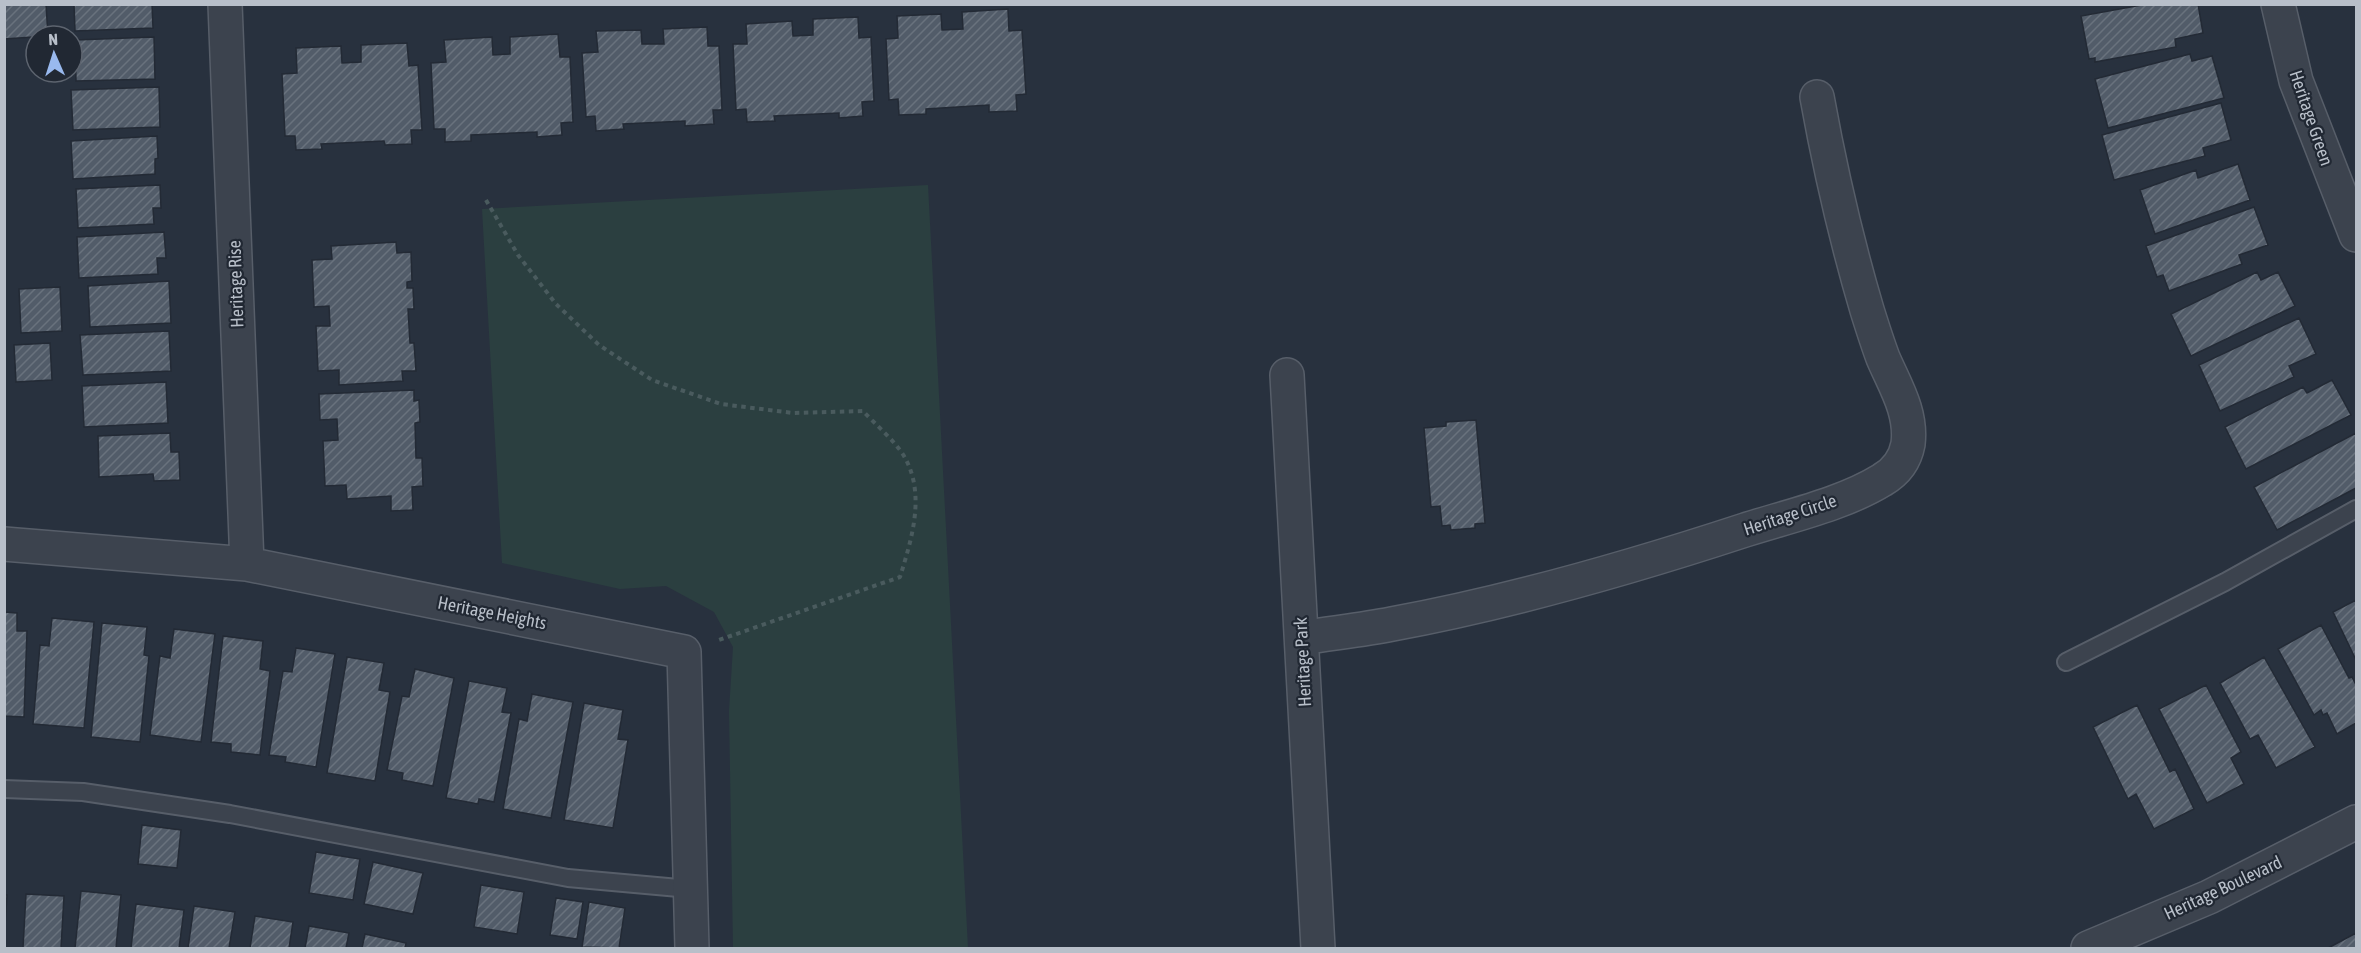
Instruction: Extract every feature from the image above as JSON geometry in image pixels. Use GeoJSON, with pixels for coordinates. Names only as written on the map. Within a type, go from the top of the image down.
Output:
{"type":"FeatureCollection","features":[{"type":"Feature","properties":{"kind":"street","name":"Heritage Rise"},"geometry":{"type":"LineString","coordinates":[[225,4],[247,564]]}},
{"type":"Feature","properties":{"kind":"street","name":"Heritage Green"},"geometry":{"type":"LineString","coordinates":[[2278,4],[2296,81],[2355,230]]}},
{"type":"Feature","properties":{"kind":"street","name":"Heritage Circle"},"geometry":{"type":"LineString","coordinates":[[1302,638],[1390,625],[1562,586],[1695,547],[1849,496],[1883,480],[1900,466],[1908,445],[1907,420],[1900,393],[1883,358],[1850,249],[1834,189],[1817,97]]}},
{"type":"Feature","properties":{"kind":"street","name":"Heritage Park"},"geometry":{"type":"LineString","coordinates":[[1287,375],[1318,948]]}},
{"type":"Feature","properties":{"kind":"street","name":"Heritage Heights"},"geometry":{"type":"LineString","coordinates":[[4,544],[247,564],[684,652]]}},
{"type":"Feature","properties":{"kind":"street"},"geometry":{"type":"LineString","coordinates":[[684,652],[692,948]]}},
{"type":"Feature","properties":{"kind":"street","name":"Heritage Boulevard"},"geometry":{"type":"LineString","coordinates":[[2088,948],[2209,897],[2356,822]]}},
{"type":"Feature","properties":{"kind":"lane"},"geometry":{"type":"LineString","coordinates":[[2066,662],[2226,582],[2356,509]]}},
{"type":"Feature","properties":{"kind":"lane"},"geometry":{"type":"LineString","coordinates":[[4,789],[82,792],[208,810],[568,878],[690,889]]}},
{"type":"Feature","properties":{"kind":"path"},"geometry":{"type":"LineString","coordinates":[[486,200],[518,255],[556,304],[598,345],[652,380],[721,404],[793,413],[863,411],[904,455],[916,487],[913,535],[900,577],[684,652]]}},
{"type":"Feature","properties":{"kind":"green space"},"geometry":{"type":"Polygon","coordinates":[[[928,185],[968,948],[733,948],[729,711],[733,647],[714,612],[666,586],[620,589],[502,563],[482,209],[928,185]]]}},
{"type":"Feature","properties":{"kind":"building"},"geometry":{"type":"Polygon","coordinates":[[[4,4],[46,4],[47,24],[24,24],[24,38],[4,39],[4,4]]]}},
{"type":"Feature","properties":{"kind":"building"},"geometry":{"type":"Polygon","coordinates":[[[74,4],[152,4],[153,28],[84,31],[84,24],[75,24],[74,4]]]}},
{"type":"Feature","properties":{"kind":"building"},"geometry":{"type":"Polygon","coordinates":[[[2147,4],[2198,4],[2203,33],[2175,39],[2176,47],[2095,62],[2095,58],[2089,59],[2081,16],[2147,4]]]}},
{"type":"Feature","properties":{"kind":"building"},"geometry":{"type":"Polygon","coordinates":[[[1008,9],[1009,31],[1022,30],[1026,94],[1016,95],[1017,111],[989,112],[989,105],[926,109],[926,114],[899,115],[898,99],[889,100],[886,39],[898,38],[897,16],[941,14],[942,30],[963,29],[962,12],[1008,9]]]}},
{"type":"Feature","properties":{"kind":"building"},"geometry":{"type":"Polygon","coordinates":[[[858,17],[859,38],[871,37],[874,101],[862,102],[863,116],[839,118],[839,113],[774,116],[775,121],[747,122],[746,109],[736,110],[733,44],[747,44],[746,24],[792,21],[793,36],[813,35],[813,19],[858,17]]]}},
{"type":"Feature","properties":{"kind":"building"},"geometry":{"type":"Polygon","coordinates":[[[707,27],[708,46],[719,46],[722,110],[713,110],[714,124],[685,126],[685,121],[623,124],[624,129],[596,131],[595,116],[586,117],[582,53],[598,52],[596,31],[641,30],[642,44],[664,44],[663,29],[707,27]]]}},
{"type":"Feature","properties":{"kind":"building"},"geometry":{"type":"Polygon","coordinates":[[[558,34],[560,57],[570,57],[573,122],[561,123],[562,135],[537,137],[537,132],[471,135],[471,141],[445,142],[445,129],[434,129],[431,63],[446,62],[444,40],[492,37],[493,55],[510,54],[510,37],[558,34]]]}},
{"type":"Feature","properties":{"kind":"building"},"geometry":{"type":"Polygon","coordinates":[[[154,37],[155,79],[84,81],[84,40],[154,37]]]}},
{"type":"Feature","properties":{"kind":"building"},"geometry":{"type":"Polygon","coordinates":[[[407,43],[409,66],[418,65],[422,130],[411,130],[412,144],[385,145],[384,141],[321,144],[322,149],[296,150],[295,136],[285,136],[282,74],[297,73],[296,48],[341,46],[342,63],[361,62],[361,45],[407,43]]]}},
{"type":"Feature","properties":{"kind":"building"},"geometry":{"type":"Polygon","coordinates":[[[2190,54],[2192,61],[2212,56],[2224,98],[2108,128],[2095,79],[2190,54]]]}},
{"type":"Feature","properties":{"kind":"building"},"geometry":{"type":"Polygon","coordinates":[[[159,87],[160,127],[73,130],[71,90],[159,87]]]}},
{"type":"Feature","properties":{"kind":"building"},"geometry":{"type":"Polygon","coordinates":[[[2221,103],[2231,140],[2203,148],[2205,156],[2114,180],[2102,135],[2221,103]]]}},
{"type":"Feature","properties":{"kind":"building"},"geometry":{"type":"Polygon","coordinates":[[[157,136],[158,158],[155,159],[155,174],[73,179],[71,141],[157,136]]]}},
{"type":"Feature","properties":{"kind":"building"},"geometry":{"type":"Polygon","coordinates":[[[2238,164],[2250,200],[2155,234],[2140,190],[2196,170],[2198,178],[2238,164]]]}},
{"type":"Feature","properties":{"kind":"building"},"geometry":{"type":"Polygon","coordinates":[[[160,185],[161,208],[153,208],[154,224],[78,228],[76,189],[160,185]]]}},
{"type":"Feature","properties":{"kind":"building"},"geometry":{"type":"Polygon","coordinates":[[[2254,207],[2268,245],[2239,255],[2242,264],[2169,291],[2163,275],[2157,277],[2146,246],[2254,207]]]}},
{"type":"Feature","properties":{"kind":"building"},"geometry":{"type":"Polygon","coordinates":[[[164,232],[166,258],[157,258],[158,274],[79,278],[77,237],[164,232]]]}},
{"type":"Feature","properties":{"kind":"building"},"geometry":{"type":"Polygon","coordinates":[[[396,242],[397,253],[411,252],[412,281],[407,282],[407,288],[413,288],[414,309],[408,309],[410,343],[414,343],[416,371],[402,371],[403,381],[339,385],[339,370],[318,371],[316,326],[330,326],[329,306],[314,307],[312,260],[332,259],[331,246],[396,242]]]}},
{"type":"Feature","properties":{"kind":"building"},"geometry":{"type":"Polygon","coordinates":[[[2257,272],[2261,280],[2278,272],[2295,306],[2191,356],[2171,314],[2257,272]]]}},
{"type":"Feature","properties":{"kind":"building"},"geometry":{"type":"Polygon","coordinates":[[[169,281],[171,323],[90,327],[88,286],[169,281]]]}},
{"type":"Feature","properties":{"kind":"building"},"geometry":{"type":"Polygon","coordinates":[[[60,287],[62,331],[21,333],[19,289],[60,287]]]}},
{"type":"Feature","properties":{"kind":"building"},"geometry":{"type":"Polygon","coordinates":[[[2299,318],[2316,354],[2289,366],[2294,377],[2220,411],[2199,365],[2299,318]]]}},
{"type":"Feature","properties":{"kind":"building"},"geometry":{"type":"Polygon","coordinates":[[[169,331],[171,371],[83,375],[80,335],[169,331]]]}},
{"type":"Feature","properties":{"kind":"building"},"geometry":{"type":"Polygon","coordinates":[[[50,343],[52,380],[16,382],[14,345],[50,343]]]}},
{"type":"Feature","properties":{"kind":"building"},"geometry":{"type":"Polygon","coordinates":[[[2332,380],[2351,415],[2246,469],[2225,427],[2303,387],[2307,393],[2332,380]]]}},
{"type":"Feature","properties":{"kind":"building"},"geometry":{"type":"Polygon","coordinates":[[[166,382],[168,423],[84,427],[82,386],[166,382]]]}},
{"type":"Feature","properties":{"kind":"building"},"geometry":{"type":"Polygon","coordinates":[[[414,390],[414,401],[419,400],[420,422],[415,423],[416,458],[422,458],[423,486],[412,487],[413,510],[391,511],[391,496],[347,499],[346,485],[325,486],[323,441],[338,440],[337,419],[320,420],[319,394],[414,390]]]}},
{"type":"Feature","properties":{"kind":"building"},"geometry":{"type":"Polygon","coordinates":[[[1476,420],[1485,523],[1475,524],[1475,528],[1451,530],[1450,525],[1442,526],[1440,506],[1431,507],[1424,428],[1446,426],[1446,422],[1476,420]]]}},
{"type":"Feature","properties":{"kind":"building"},"geometry":{"type":"Polygon","coordinates":[[[170,433],[171,452],[179,452],[180,480],[154,481],[153,474],[99,477],[98,436],[170,433]]]}},
{"type":"Feature","properties":{"kind":"building"},"geometry":{"type":"Polygon","coordinates":[[[2356,433],[2356,488],[2277,530],[2254,487],[2356,433]]]}},
{"type":"Feature","properties":{"kind":"building"},"geometry":{"type":"Polygon","coordinates":[[[2356,600],[2356,660],[2333,612],[2356,600]]]}},
{"type":"Feature","properties":{"kind":"building"},"geometry":{"type":"Polygon","coordinates":[[[4,612],[17,613],[17,631],[27,631],[24,717],[4,716],[4,612]]]}},
{"type":"Feature","properties":{"kind":"building"},"geometry":{"type":"Polygon","coordinates":[[[52,618],[94,622],[84,728],[33,724],[40,645],[49,646],[52,618]]]}},
{"type":"Feature","properties":{"kind":"building"},"geometry":{"type":"Polygon","coordinates":[[[102,623],[147,627],[144,655],[149,656],[140,742],[91,737],[102,623]]]}},
{"type":"Feature","properties":{"kind":"building"},"geometry":{"type":"Polygon","coordinates":[[[2321,625],[2349,678],[2352,677],[2356,685],[2356,723],[2337,734],[2327,713],[2323,715],[2321,710],[2314,715],[2278,649],[2321,625]]]}},
{"type":"Feature","properties":{"kind":"building"},"geometry":{"type":"Polygon","coordinates":[[[174,629],[215,634],[201,742],[150,735],[160,656],[170,658],[174,629]]]}},
{"type":"Feature","properties":{"kind":"building"},"geometry":{"type":"Polygon","coordinates":[[[223,636],[263,641],[260,669],[270,671],[260,755],[231,752],[231,744],[211,742],[223,636]]]}},
{"type":"Feature","properties":{"kind":"building"},"geometry":{"type":"Polygon","coordinates":[[[296,648],[335,654],[316,767],[285,762],[286,757],[269,755],[283,671],[292,672],[296,648]]]}},
{"type":"Feature","properties":{"kind":"building"},"geometry":{"type":"Polygon","coordinates":[[[347,657],[384,663],[379,690],[390,692],[375,781],[327,773],[347,657]]]}},
{"type":"Feature","properties":{"kind":"building"},"geometry":{"type":"Polygon","coordinates":[[[2264,657],[2315,747],[2276,768],[2258,735],[2250,739],[2220,683],[2264,657]]]}},
{"type":"Feature","properties":{"kind":"building"},"geometry":{"type":"Polygon","coordinates":[[[415,669],[454,678],[433,786],[402,780],[403,773],[387,770],[402,696],[409,697],[415,669]]]}},
{"type":"Feature","properties":{"kind":"building"},"geometry":{"type":"Polygon","coordinates":[[[469,681],[507,688],[502,712],[511,713],[494,802],[479,799],[478,804],[446,798],[469,681]]]}},
{"type":"Feature","properties":{"kind":"building"},"geometry":{"type":"Polygon","coordinates":[[[2206,685],[2241,752],[2231,758],[2244,784],[2207,803],[2159,709],[2206,685]]]}},
{"type":"Feature","properties":{"kind":"building"},"geometry":{"type":"Polygon","coordinates":[[[532,694],[573,702],[551,818],[503,809],[519,719],[527,721],[532,694]]]}},
{"type":"Feature","properties":{"kind":"building"},"geometry":{"type":"Polygon","coordinates":[[[584,703],[623,710],[618,739],[628,740],[613,828],[564,820],[584,703]]]}},
{"type":"Feature","properties":{"kind":"building"},"geometry":{"type":"Polygon","coordinates":[[[2137,705],[2170,772],[2175,769],[2194,809],[2154,829],[2136,794],[2128,799],[2093,727],[2137,705]]]}},
{"type":"Feature","properties":{"kind":"building"},"geometry":{"type":"Polygon","coordinates":[[[142,825],[181,830],[177,868],[138,864],[142,825]]]}},
{"type":"Feature","properties":{"kind":"building"},"geometry":{"type":"Polygon","coordinates":[[[316,852],[360,859],[353,900],[309,893],[316,852]]]}},
{"type":"Feature","properties":{"kind":"building"},"geometry":{"type":"Polygon","coordinates":[[[373,862],[423,873],[413,914],[364,904],[373,862]]]}},
{"type":"Feature","properties":{"kind":"building"},"geometry":{"type":"Polygon","coordinates":[[[481,885],[524,892],[517,934],[474,927],[481,885]]]}},
{"type":"Feature","properties":{"kind":"building"},"geometry":{"type":"Polygon","coordinates":[[[81,891],[121,895],[116,948],[75,948],[81,891]]]}},
{"type":"Feature","properties":{"kind":"building"},"geometry":{"type":"Polygon","coordinates":[[[26,894],[64,896],[61,948],[23,948],[26,894]]]}},
{"type":"Feature","properties":{"kind":"building"},"geometry":{"type":"Polygon","coordinates":[[[4,895],[7,895],[4,940],[4,895]]]}},
{"type":"Feature","properties":{"kind":"building"},"geometry":{"type":"Polygon","coordinates":[[[556,898],[583,902],[577,939],[550,935],[556,898]]]}},
{"type":"Feature","properties":{"kind":"building"},"geometry":{"type":"Polygon","coordinates":[[[589,902],[625,908],[619,948],[582,947],[589,902]]]}},
{"type":"Feature","properties":{"kind":"building"},"geometry":{"type":"Polygon","coordinates":[[[136,904],[184,910],[179,948],[131,948],[136,904]]]}},
{"type":"Feature","properties":{"kind":"building"},"geometry":{"type":"Polygon","coordinates":[[[194,906],[235,912],[229,948],[188,948],[194,906]]]}},
{"type":"Feature","properties":{"kind":"building"},"geometry":{"type":"Polygon","coordinates":[[[255,916],[293,922],[289,948],[250,948],[255,916]]]}},
{"type":"Feature","properties":{"kind":"building"},"geometry":{"type":"Polygon","coordinates":[[[309,926],[349,933],[346,948],[305,948],[309,926]]]}},
{"type":"Feature","properties":{"kind":"building"},"geometry":{"type":"Polygon","coordinates":[[[2356,933],[2356,948],[2330,947],[2356,933]]]}},
{"type":"Feature","properties":{"kind":"building"},"geometry":{"type":"Polygon","coordinates":[[[365,934],[406,943],[405,948],[362,948],[365,934]]]}}]}
